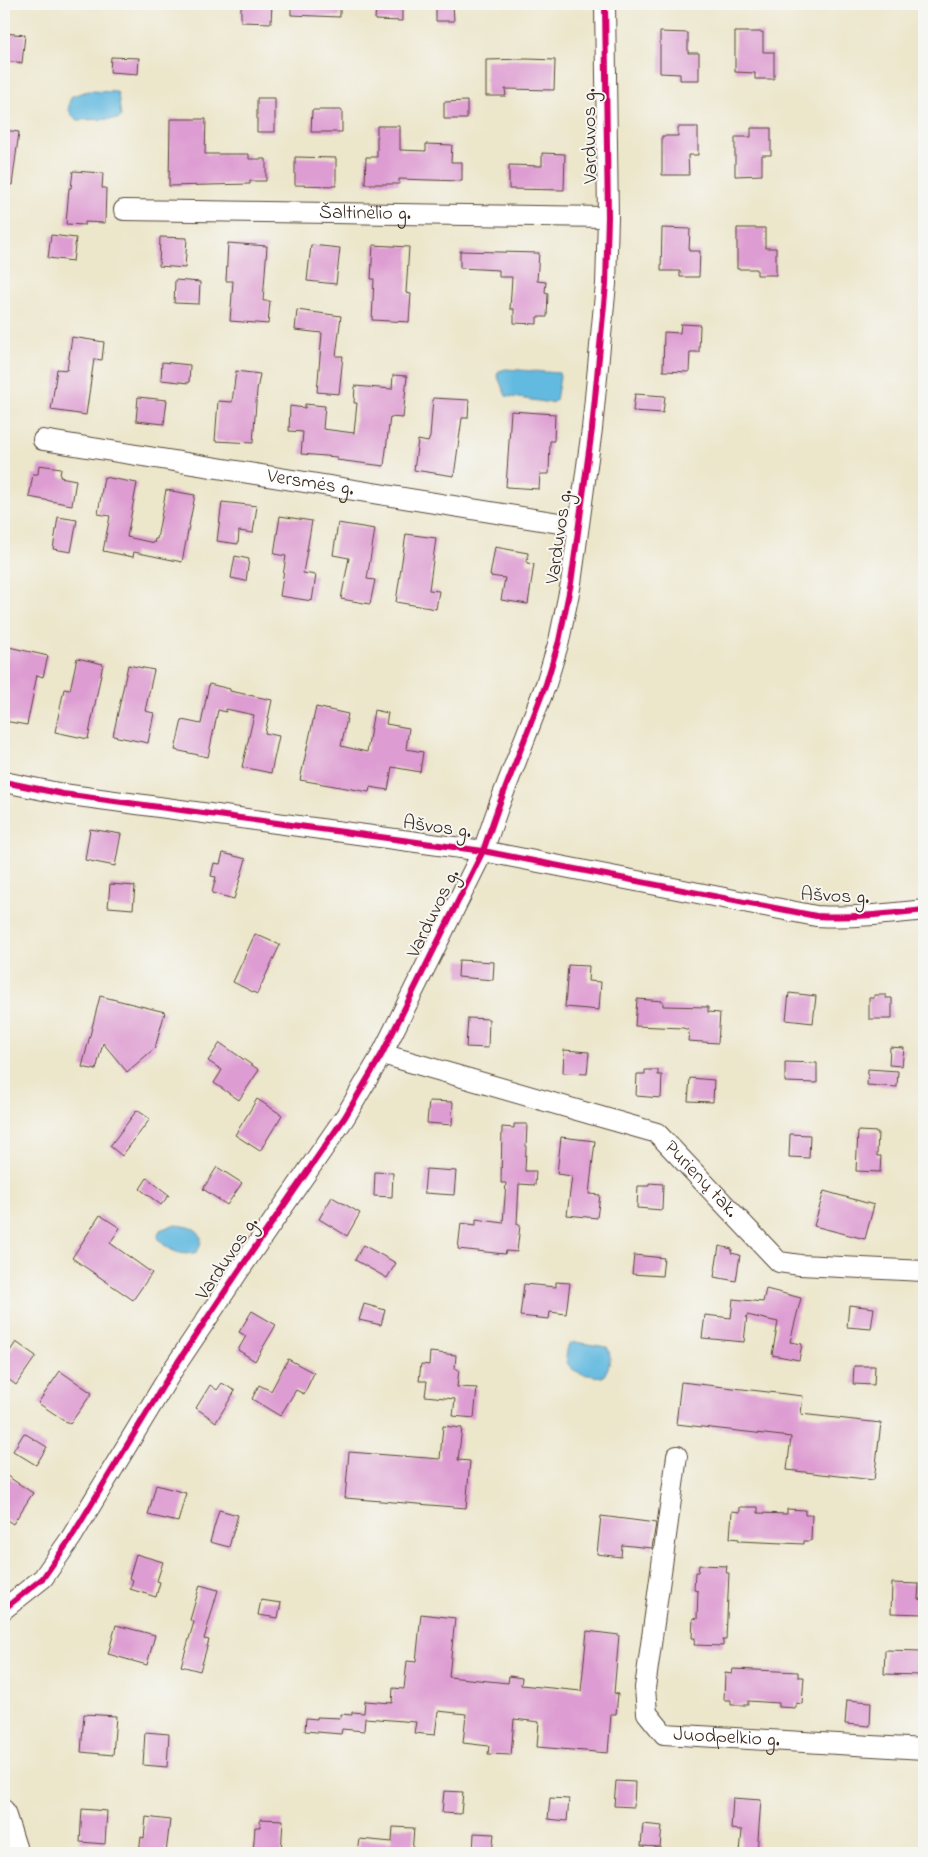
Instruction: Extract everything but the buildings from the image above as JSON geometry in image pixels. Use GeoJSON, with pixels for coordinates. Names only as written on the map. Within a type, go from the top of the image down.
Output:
{"type":"FeatureCollection","features":[{"type":"Feature","properties":{"kind":"street","name":"Varduvos g."},"geometry":{"type":"LineString","coordinates":[[4,1609],[43,1578],[71,1538],[172,1371],[345,1117],[382,1054],[484,851],[499,806],[546,684],[559,641],[571,583],[592,429],[604,301],[608,217],[605,4]]}},
{"type":"Feature","properties":{"kind":"street","name":"Šaltinėlio g."},"geometry":{"type":"LineString","coordinates":[[124,210],[608,217]]}},
{"type":"Feature","properties":{"kind":"street","name":"Versmės g."},"geometry":{"type":"LineString","coordinates":[[44,440],[578,526]]}},
{"type":"Feature","properties":{"kind":"street","name":"Ašvos g."},"geometry":{"type":"LineString","coordinates":[[4,782],[63,794],[484,851],[816,916],[873,916],[924,910]]}},
{"type":"Feature","properties":{"kind":"street","name":"Purienų tak."},"geometry":{"type":"LineString","coordinates":[[382,1054],[657,1133],[779,1262],[800,1265],[924,1271]]}},
{"type":"Feature","properties":{"kind":"street","name":"Juodpelkio g."},"geometry":{"type":"LineString","coordinates":[[678,1456],[645,1688],[647,1713],[664,1734],[924,1749]]}},
{"type":"Feature","properties":{"kind":"street"},"geometry":{"type":"LineString","coordinates":[[4,1810],[18,1853]]}},
{"type":"Feature","properties":{"kind":"water"},"geometry":{"type":"Polygon","coordinates":[[[88,91],[118,93],[121,117],[119,119],[78,120],[75,118],[69,110],[70,100],[72,96],[88,91]]]}},
{"type":"Feature","properties":{"kind":"water"},"geometry":{"type":"Polygon","coordinates":[[[506,369],[559,373],[556,400],[551,403],[506,396],[497,375],[499,371],[506,369]]]}},
{"type":"Feature","properties":{"kind":"water"},"geometry":{"type":"Polygon","coordinates":[[[173,1225],[192,1228],[200,1234],[200,1245],[197,1252],[186,1254],[176,1252],[159,1240],[160,1230],[173,1225]]]}},
{"type":"Feature","properties":{"kind":"water"},"geometry":{"type":"Polygon","coordinates":[[[575,1342],[607,1347],[610,1362],[603,1377],[580,1373],[569,1366],[566,1353],[569,1344],[575,1342]]]}},
{"type":"Feature","properties":{"kind":"cycle path"},"geometry":{"type":"LineString","coordinates":[[4,1609],[43,1578],[71,1538],[172,1371],[345,1117],[382,1054],[483,851],[546,684],[559,641],[571,583],[592,429],[606,284],[608,217],[605,4]]}},
{"type":"Feature","properties":{"kind":"cycle path"},"geometry":{"type":"LineString","coordinates":[[4,782],[63,794],[483,851],[816,916],[857,916],[924,910]]}}]}
